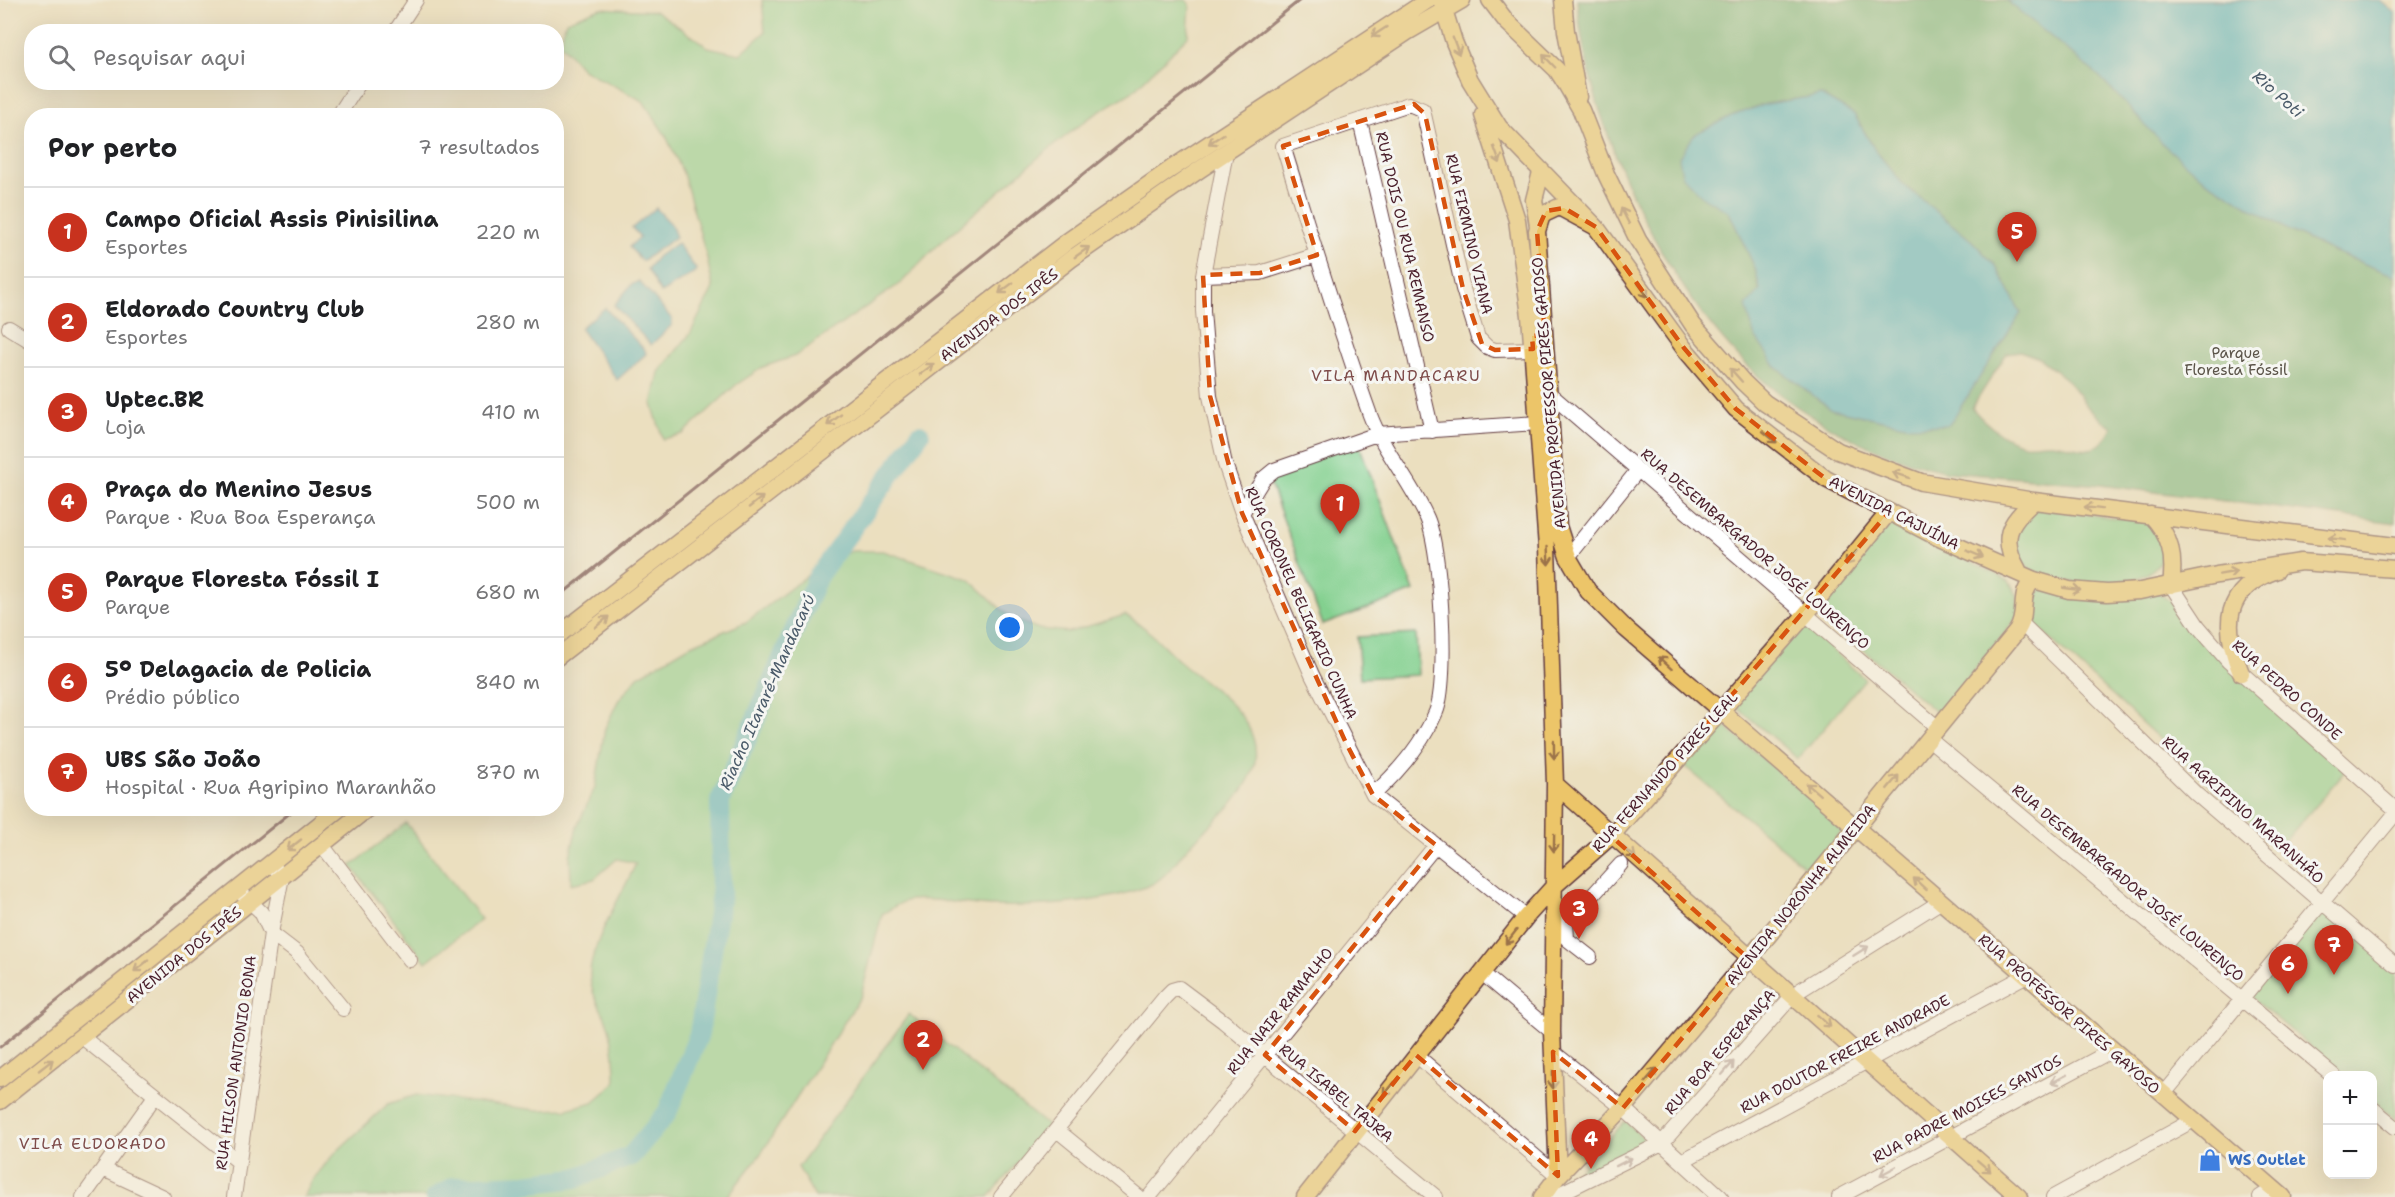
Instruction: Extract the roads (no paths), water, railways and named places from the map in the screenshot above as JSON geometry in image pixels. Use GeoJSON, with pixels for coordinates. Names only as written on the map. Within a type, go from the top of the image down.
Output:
{"type":"FeatureCollection","features":[{"type":"Feature","properties":{"kind":"main road","name":"AVENIDA DOS IPÊS"},"geometry":{"type":"LineString","coordinates":[[564,632],[624,594],[657,569],[1113,209],[1428,0]]}},
{"type":"Feature","properties":{"kind":"main road","name":"AVENIDA DOS IPÊS"},"geometry":{"type":"LineString","coordinates":[[894,384],[1226,152],[1446,4],[1462,0]]}},
{"type":"Feature","properties":{"kind":"main road","name":"AVENIDA CAJUÍNA"},"geometry":{"type":"LineString","coordinates":[[1490,0],[1506,21],[1557,70],[1581,110],[1622,211],[1663,282],[1715,352],[1765,402],[1838,451],[1921,482],[2034,501],[2395,546]]}},
{"type":"Feature","properties":{"kind":"main road"},"geometry":{"type":"LineString","coordinates":[[1563,0],[1566,31],[1581,110]]}},
{"type":"Feature","properties":{"kind":"main road","name":"AVENIDA CAJUÍNA"},"geometry":{"type":"LineString","coordinates":[[1446,4],[1454,42],[1470,80],[1499,128],[1596,226],[1684,348],[1736,409],[1826,479],[1937,537],[2018,570],[2034,580],[2069,590],[2107,593],[2140,591],[2301,562],[2395,569]]}},
{"type":"Feature","properties":{"kind":"main road"},"geometry":{"type":"LineString","coordinates":[[1470,80],[1517,219],[1537,340],[1538,423],[1548,560],[1555,784],[1553,887],[1559,922],[1552,1032],[1558,1176]]}},
{"type":"Feature","properties":{"kind":"main road","name":"AVENIDA PROFESSOR PIRES GAIOSO"},"geometry":{"type":"LineString","coordinates":[[1541,172],[1534,200],[1538,226],[1537,340],[1550,394],[1558,526],[1568,557],[1588,591],[1607,611],[1720,712],[1857,828]]}},
{"type":"Feature","properties":{"kind":"main road"},"geometry":{"type":"LineString","coordinates":[[1538,226],[1546,211],[1559,207],[1596,226]]}},
{"type":"Feature","properties":{"kind":"main road"},"geometry":{"type":"LineString","coordinates":[[2018,570],[2007,548],[2008,534],[2019,514],[2034,501]]}},
{"type":"Feature","properties":{"kind":"main road","name":"RUA FERNANDO PIRES LEAL"},"geometry":{"type":"LineString","coordinates":[[1305,1197],[1526,917],[1553,887],[1611,836],[1805,615],[1888,513]]}},
{"type":"Feature","properties":{"kind":"main road"},"geometry":{"type":"LineString","coordinates":[[2151,515],[2170,544],[2174,563],[2171,585]]}},
{"type":"Feature","properties":{"kind":"main road"},"geometry":{"type":"LineString","coordinates":[[2241,673],[2232,651],[2229,630],[2230,615],[2235,600],[2248,585],[2259,578],[2301,562]]}},
{"type":"Feature","properties":{"kind":"main road"},"geometry":{"type":"LineString","coordinates":[[2022,624],[2026,586],[2034,580]]}},
{"type":"Feature","properties":{"kind":"main road","name":"AVENIDA DOS IPÊS"},"geometry":{"type":"LineString","coordinates":[[564,650],[624,594]]}},
{"type":"Feature","properties":{"kind":"main road","name":"AVENIDA NORONHA ALMEIDA"},"geometry":{"type":"LineString","coordinates":[[1542,1197],[1558,1176],[1623,1108],[1749,959],[2022,624]]}},
{"type":"Feature","properties":{"kind":"main road"},"geometry":{"type":"LineString","coordinates":[[1555,784],[1749,959],[1794,994],[2019,1197]]}},
{"type":"Feature","properties":{"kind":"main road","name":"AVENIDA DOS IPÊS"},"geometry":{"type":"LineString","coordinates":[[0,1101],[82,1038],[244,895],[271,863],[330,816]]}},
{"type":"Feature","properties":{"kind":"main road","name":"AVENIDA DOS IPÊS"},"geometry":{"type":"LineString","coordinates":[[0,1079],[244,895],[282,877],[358,816]]}},
{"type":"Feature","properties":{"kind":"main road","name":"RUA PROFESSOR PIRES GAYOSO"},"geometry":{"type":"LineString","coordinates":[[1857,828],[2193,1120],[2272,1194]]}},
{"type":"Feature","properties":{"kind":"street"},"geometry":{"type":"LineString","coordinates":[[400,24],[416,0]]}},
{"type":"Feature","properties":{"kind":"street"},"geometry":{"type":"LineString","coordinates":[[343,108],[355,90]]}},
{"type":"Feature","properties":{"kind":"street","name":"RUA FIRMINO VIANA"},"geometry":{"type":"LineString","coordinates":[[1360,121],[1409,104],[1419,107],[1425,114],[1455,256],[1478,338],[1487,347],[1495,350],[1537,340]]}},
{"type":"Feature","properties":{"kind":"street"},"geometry":{"type":"LineString","coordinates":[[1360,121],[1283,146],[1377,434],[1409,484],[1433,535],[1439,573],[1442,684],[1436,713],[1425,734],[1385,784],[1373,795],[1526,917]]}},
{"type":"Feature","properties":{"kind":"street","name":"RUA DOIS OU RUA REMANSO"},"geometry":{"type":"LineString","coordinates":[[1360,121],[1432,431]]}},
{"type":"Feature","properties":{"kind":"street","name":"RUA CORONEL BELIGARIO CUNHA"},"geometry":{"type":"LineString","coordinates":[[1226,152],[1203,275],[1204,345],[1210,396],[1225,464],[1242,513],[1312,675],[1373,795]]}},
{"type":"Feature","properties":{"kind":"street"},"geometry":{"type":"LineString","coordinates":[[1203,275],[1260,273],[1317,255]]}},
{"type":"Feature","properties":{"kind":"street"},"geometry":{"type":"LineString","coordinates":[[9,328],[24,337]]}},
{"type":"Feature","properties":{"kind":"street","name":"RUA DESEMBARGADOR JOSÉ LOURENÇO"},"geometry":{"type":"LineString","coordinates":[[1550,394],[1805,615],[1934,733],[2328,1071]]}},
{"type":"Feature","properties":{"kind":"street"},"geometry":{"type":"LineString","coordinates":[[1242,513],[1263,479],[1274,470],[1377,434],[1538,423]]}},
{"type":"Feature","properties":{"kind":"street"},"geometry":{"type":"LineString","coordinates":[[1568,557],[1638,470]]}},
{"type":"Feature","properties":{"kind":"street","name":"RUA PEDRO CONDE"},"geometry":{"type":"LineString","coordinates":[[2171,585],[2198,626],[2241,673],[2395,809]]}},
{"type":"Feature","properties":{"kind":"street","name":"RUA AGRIPINO MARANHÃO"},"geometry":{"type":"LineString","coordinates":[[2022,624],[2196,794],[2395,965]]}},
{"type":"Feature","properties":{"kind":"street"},"geometry":{"type":"LineString","coordinates":[[2163,1095],[2395,814]]}},
{"type":"Feature","properties":{"kind":"street"},"geometry":{"type":"LineString","coordinates":[[322,845],[410,960]]}},
{"type":"Feature","properties":{"kind":"street","name":"RUA NAIR RAMALHO"},"geometry":{"type":"LineString","coordinates":[[1149,1197],[1437,845]]}},
{"type":"Feature","properties":{"kind":"street"},"geometry":{"type":"LineString","coordinates":[[271,863],[282,877]]}},
{"type":"Feature","properties":{"kind":"street"},"geometry":{"type":"LineString","coordinates":[[1590,957],[1567,939],[1559,922],[1573,917],[1621,864]]}},
{"type":"Feature","properties":{"kind":"street","name":"RUA HILSON ANTONIO BONA"},"geometry":{"type":"LineString","coordinates":[[234,1197],[271,933],[282,877]]}},
{"type":"Feature","properties":{"kind":"street"},"geometry":{"type":"LineString","coordinates":[[244,895],[261,912],[271,933],[297,953],[344,1009]]}},
{"type":"Feature","properties":{"kind":"street","name":"RUA BOA ESPERANÇA"},"geometry":{"type":"LineString","coordinates":[[1553,1197],[1662,1143],[1794,994],[1940,902]]}},
{"type":"Feature","properties":{"kind":"street"},"geometry":{"type":"LineString","coordinates":[[1482,973],[1552,1032]]}},
{"type":"Feature","properties":{"kind":"street","name":"RUA DOUTOR FREIRE ANDRADE"},"geometry":{"type":"LineString","coordinates":[[1682,1161],[2025,976]]}},
{"type":"Feature","properties":{"kind":"street","name":"RUA ISABEL TAJRA"},"geometry":{"type":"LineString","coordinates":[[1057,1130],[1172,990],[1179,988],[1265,1055],[1436,1197]]}},
{"type":"Feature","properties":{"kind":"street"},"geometry":{"type":"LineString","coordinates":[[82,1038],[239,1162]]}},
{"type":"Feature","properties":{"kind":"street","name":"RUA PADRE MOISES SANTOS"},"geometry":{"type":"LineString","coordinates":[[1839,1197],[2111,1051]]}},
{"type":"Feature","properties":{"kind":"street"},"geometry":{"type":"LineString","coordinates":[[1553,1053],[1623,1108],[1721,1197]]}},
{"type":"Feature","properties":{"kind":"street"},"geometry":{"type":"LineString","coordinates":[[1416,1055],[1558,1176]]}},
{"type":"Feature","properties":{"kind":"street"},"geometry":{"type":"LineString","coordinates":[[83,1197],[155,1096]]}},
{"type":"Feature","properties":{"kind":"street"},"geometry":{"type":"LineString","coordinates":[[2377,1111],[2395,1127]]}},
{"type":"Feature","properties":{"kind":"street"},"geometry":{"type":"LineString","coordinates":[[2053,1197],[2193,1120]]}},
{"type":"Feature","properties":{"kind":"street"},"geometry":{"type":"LineString","coordinates":[[1001,1197],[1057,1130],[1139,1197]]}},
{"type":"Feature","properties":{"kind":"street"},"geometry":{"type":"LineString","coordinates":[[103,1169],[163,1197]]}},
{"type":"Feature","properties":{"kind":"water","name":"Rio Poti"},"geometry":{"type":"Polygon","coordinates":[[[2006,0],[2380,0],[2395,12],[2395,276],[2332,251],[2288,230],[2202,178],[2165,146],[2100,77],[2006,0]]]}},
{"type":"Feature","properties":{"kind":"water"},"geometry":{"type":"Polygon","coordinates":[[[1821,95],[1854,114],[1875,150],[1903,184],[1972,241],[1995,265],[2021,313],[1949,425],[1910,426],[1831,409],[1775,366],[1754,335],[1746,306],[1760,290],[1755,268],[1729,212],[1704,198],[1682,176],[1679,157],[1695,134],[1731,116],[1766,104],[1821,95]]]}},
{"type":"Feature","properties":{"kind":"water"},"geometry":{"type":"Polygon","coordinates":[[[656,208],[671,224],[676,237],[642,261],[629,247],[640,237],[632,228],[656,208]]]}},
{"type":"Feature","properties":{"kind":"water"},"geometry":{"type":"Polygon","coordinates":[[[677,243],[696,269],[695,272],[661,293],[647,269],[658,256],[677,243]]]}},
{"type":"Feature","properties":{"kind":"water"},"geometry":{"type":"Polygon","coordinates":[[[639,281],[672,319],[672,325],[651,345],[614,305],[631,285],[639,281]]]}},
{"type":"Feature","properties":{"kind":"water"},"geometry":{"type":"Polygon","coordinates":[[[605,308],[645,350],[646,354],[617,380],[580,328],[605,308]]]}},
{"type":"Feature","properties":{"kind":"waterway","name":"Riacho Itararé-Mandacarú"},"geometry":{"type":"LineString","coordinates":[[436,1197],[454,1187],[525,1184],[576,1178],[631,1156],[667,1113],[699,1034],[721,894],[720,801],[818,576],[920,434]]}},
{"type":"Feature","properties":{"kind":"railway"},"geometry":{"type":"LineString","coordinates":[[564,593],[1300,0]]}},
{"type":"Feature","properties":{"kind":"railway"},"geometry":{"type":"LineString","coordinates":[[0,1047],[286,816]]}},
{"type":"Feature","properties":{"kind":"place","name":"Parque Floresta Fóssil I"},"geometry":{"type":"Point","coordinates":[2017,262]}},
{"type":"Feature","properties":{"kind":"place","name":"Campo Oficial Assis Pinisilina"},"geometry":{"type":"Point","coordinates":[1340,534]}},
{"type":"Feature","properties":{"kind":"place","name":"Uptec.BR"},"geometry":{"type":"Point","coordinates":[1579,939]}},
{"type":"Feature","properties":{"kind":"place","name":"UBS São João"},"geometry":{"type":"Point","coordinates":[2334,975]}},
{"type":"Feature","properties":{"kind":"place","name":"5° Delagacia de Policia"},"geometry":{"type":"Point","coordinates":[2288,994]}},
{"type":"Feature","properties":{"kind":"place","name":"Eldorado Country Club"},"geometry":{"type":"Point","coordinates":[923,1070]}},
{"type":"Feature","properties":{"kind":"place","name":"WS Outlet"},"geometry":{"type":"Point","coordinates":[2210,1160]}},
{"type":"Feature","properties":{"kind":"place","name":"Praça do Menino Jesus"},"geometry":{"type":"Point","coordinates":[1591,1169]}},
{"type":"Feature","properties":{"kind":"district","name":"VILA MANDACARU"},"geometry":{"type":"Point","coordinates":[1396,375]}},
{"type":"Feature","properties":{"kind":"district","name":"VILA ELDORADO"},"geometry":{"type":"Point","coordinates":[93,1143]}},
{"type":"Feature","properties":{"kind":"park label","name":"Parque Floresta Fóssil"},"geometry":{"type":"Point","coordinates":[2236,362]}}]}
